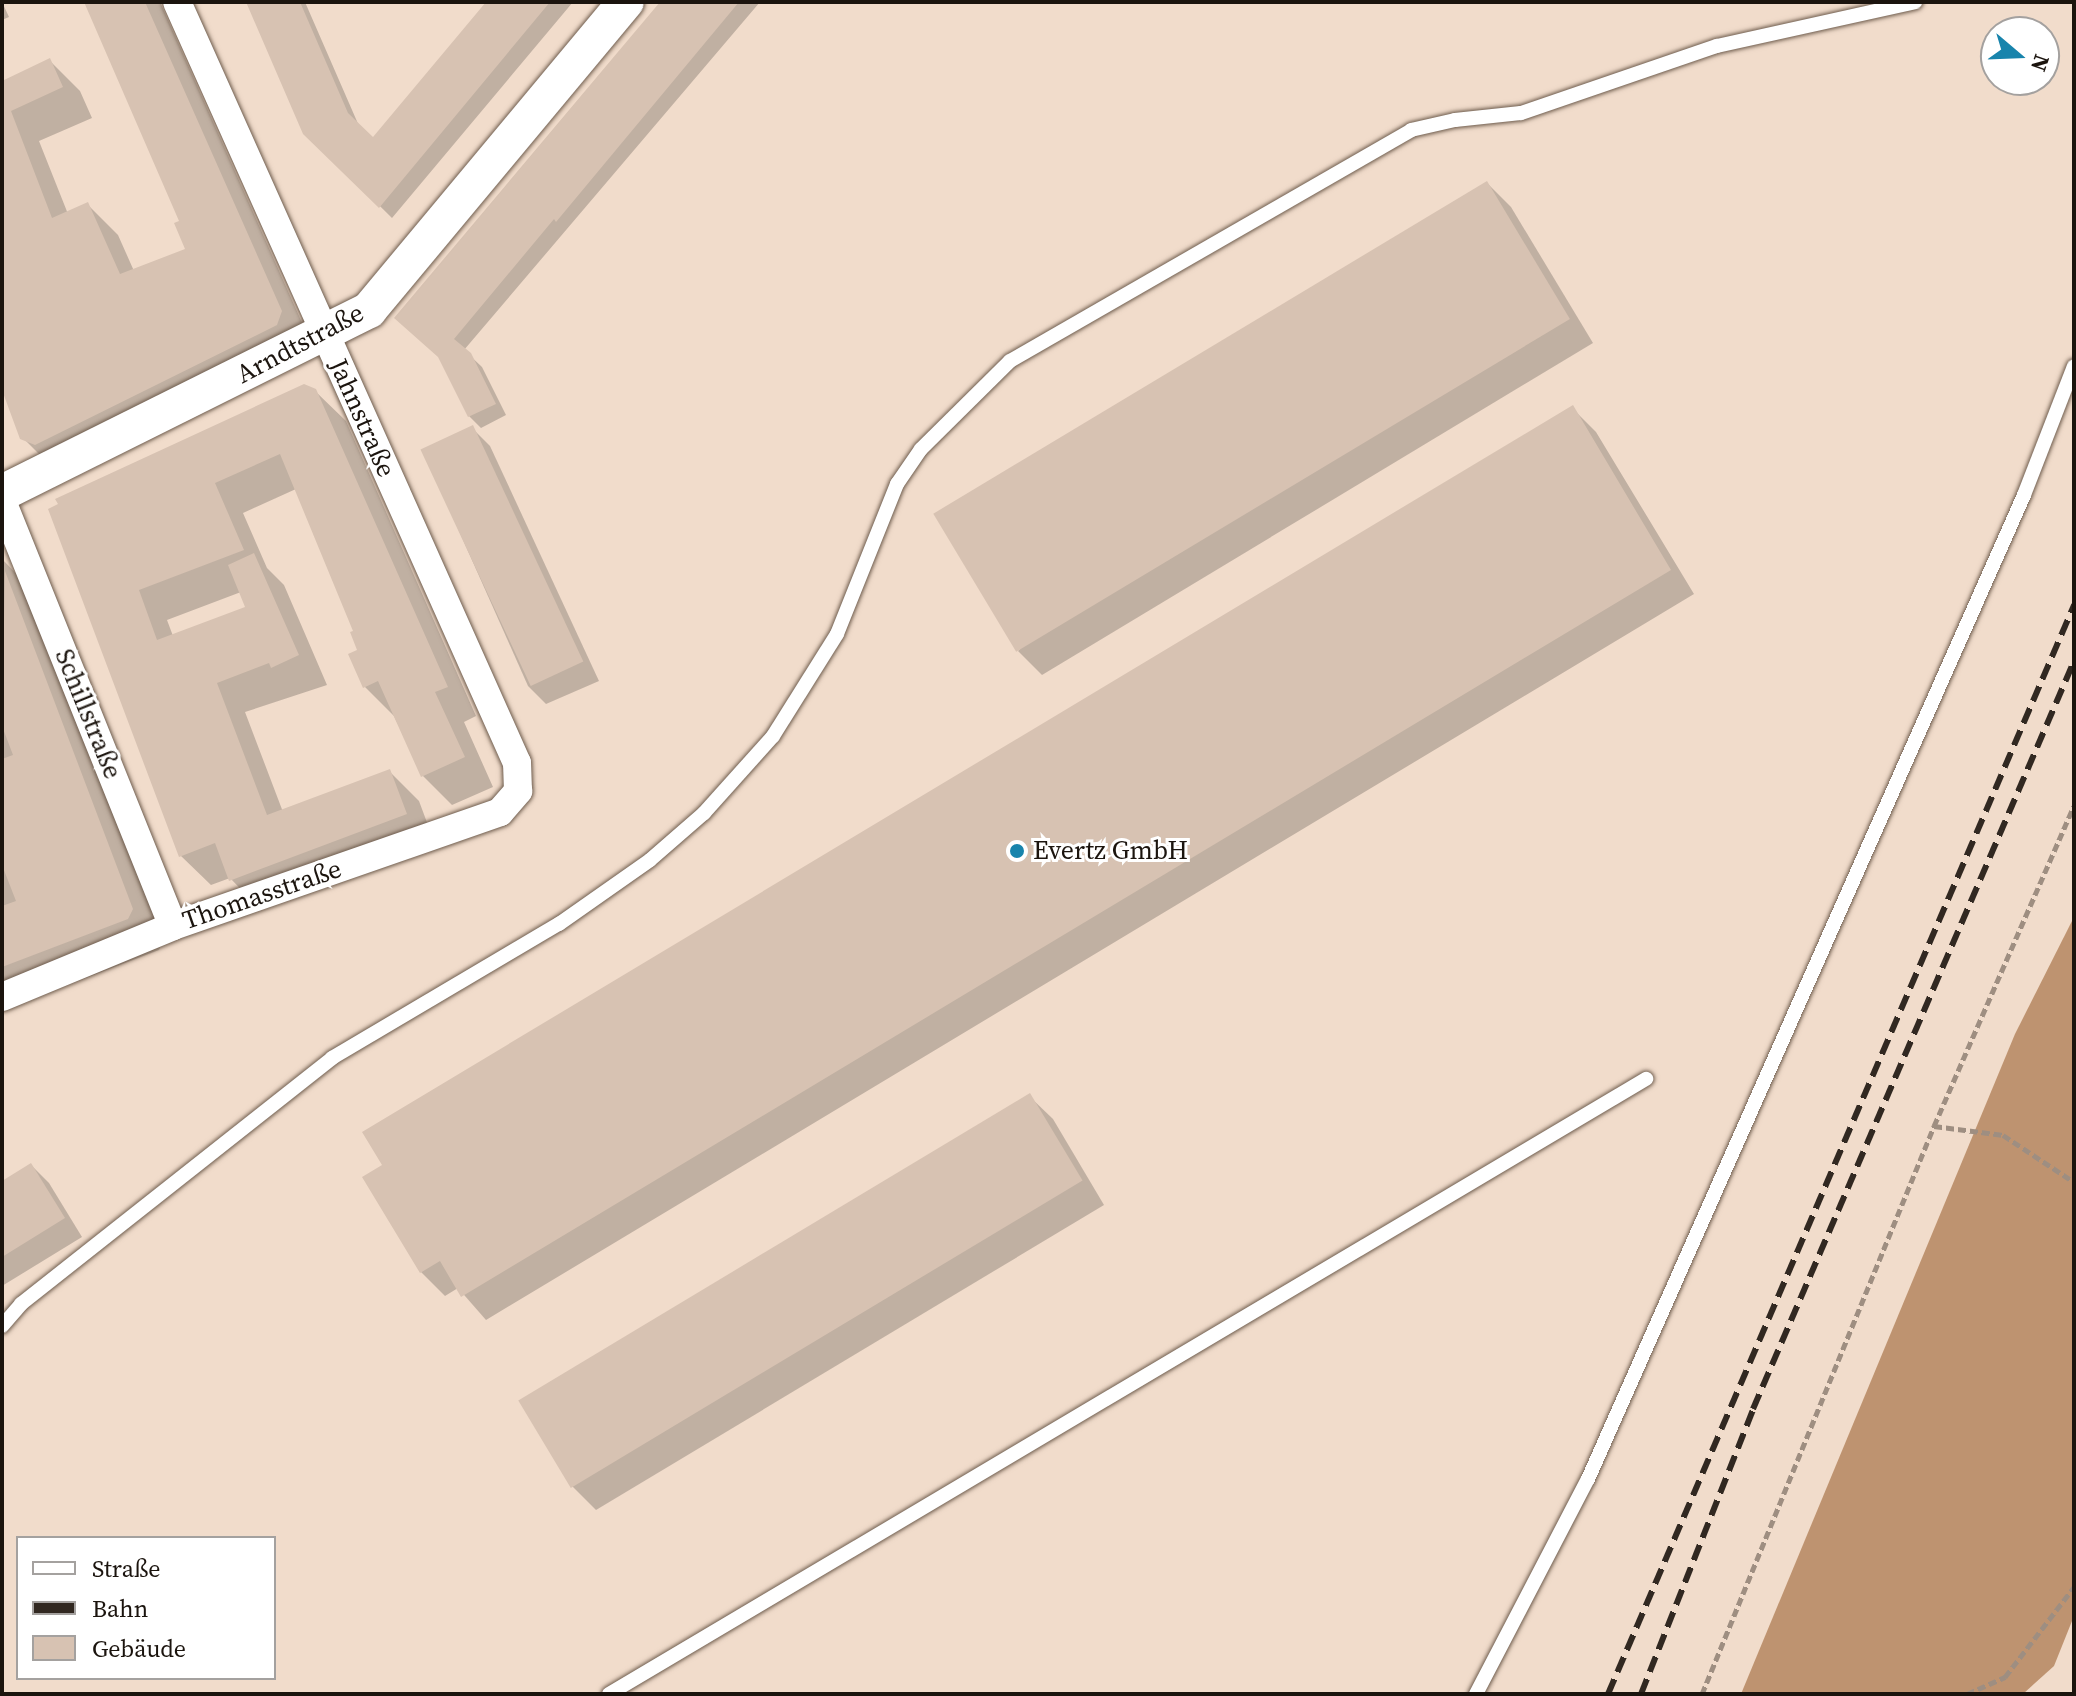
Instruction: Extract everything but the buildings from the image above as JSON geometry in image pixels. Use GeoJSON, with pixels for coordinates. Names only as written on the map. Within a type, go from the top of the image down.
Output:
{"type":"FeatureCollection","features":[{"type":"Feature","properties":{"kind":"street","name":"Jahnstraße"},"geometry":{"type":"LineString","coordinates":[[177,2],[517,763],[518,791]]}},
{"type":"Feature","properties":{"kind":"street","name":"Arndtstraße"},"geometry":{"type":"LineString","coordinates":[[2,493],[369,310],[626,2]]}},
{"type":"Feature","properties":{"kind":"street","name":"Schillstraße"},"geometry":{"type":"LineString","coordinates":[[2,501],[173,926]]}},
{"type":"Feature","properties":{"kind":"street","name":"Thomasstraße"},"geometry":{"type":"LineString","coordinates":[[2,997],[173,926],[500,812],[518,791]]}},
{"type":"Feature","properties":{"kind":"lane"},"geometry":{"type":"LineString","coordinates":[[2,1326],[21,1304],[332,1058],[559,924],[650,860],[704,813],[773,736],[837,634],[897,484],[921,449],[1010,361],[1411,130],[1455,120],[1521,113],[1717,46],[1915,2]]}},
{"type":"Feature","properties":{"kind":"lane"},"geometry":{"type":"LineString","coordinates":[[1476,1694],[1588,1479],[2024,495],[2074,366]]}},
{"type":"Feature","properties":{"kind":"lane"},"geometry":{"type":"LineString","coordinates":[[609,1694],[1646,1079]]}},
{"type":"Feature","properties":{"kind":"path"},"geometry":{"type":"LineString","coordinates":[[1702,1694],[1934,1126],[2074,806]]}},
{"type":"Feature","properties":{"kind":"path"},"geometry":{"type":"LineString","coordinates":[[1934,1126],[2003,1135],[2074,1182]]}},
{"type":"Feature","properties":{"kind":"path"},"geometry":{"type":"LineString","coordinates":[[1967,1694],[2005,1677],[2074,1587]]}},
{"type":"Feature","properties":{"kind":"shaded area"},"geometry":{"type":"Polygon","coordinates":[[[2074,917],[2074,1616],[2054,1666],[2023,1694],[1741,1694],[2015,1034],[2074,917]]]}},
{"type":"Feature","properties":{"kind":"railway"},"geometry":{"type":"LineString","coordinates":[[1608,1694],[2074,605]]}},
{"type":"Feature","properties":{"kind":"railway"},"geometry":{"type":"LineString","coordinates":[[1641,1694],[1753,1409],[2074,661]]}},
{"type":"Feature","properties":{"kind":"place","name":"Evertz GmbH"},"geometry":{"type":"Point","coordinates":[1017,851]}}]}
